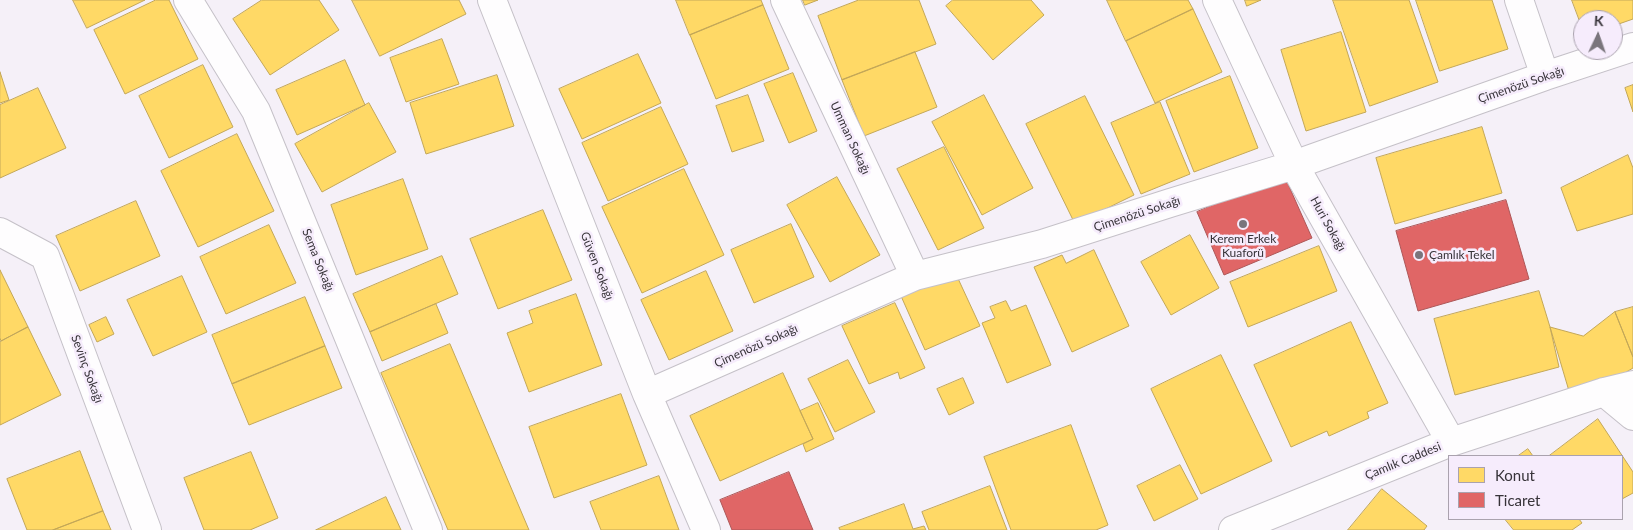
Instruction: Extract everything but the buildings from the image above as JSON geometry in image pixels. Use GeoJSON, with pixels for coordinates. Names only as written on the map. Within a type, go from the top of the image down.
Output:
{"type":"FeatureCollection","features":[{"type":"Feature","properties":{"kind":"street","name":"Sema Sokağı"},"geometry":{"type":"LineString","coordinates":[[188,0],[256,111],[428,530]]}},
{"type":"Feature","properties":{"kind":"street","name":"Güven Sokağı"},"geometry":{"type":"LineString","coordinates":[[492,0],[647,394],[706,530]]}},
{"type":"Feature","properties":{"kind":"street","name":"Umman Sokağı"},"geometry":{"type":"LineString","coordinates":[[785,0],[915,276]]}},
{"type":"Feature","properties":{"kind":"street","name":"Huri Sokağı"},"geometry":{"type":"LineString","coordinates":[[1217,0],[1294,165],[1450,442]]}},
{"type":"Feature","properties":{"kind":"street"},"geometry":{"type":"LineString","coordinates":[[1519,0],[1545,76]]}},
{"type":"Feature","properties":{"kind":"street","name":"Çimenözü Sokağı"},"geometry":{"type":"LineString","coordinates":[[647,394],[915,276],[1042,244],[1294,165],[1545,76],[1633,47]]}},
{"type":"Feature","properties":{"kind":"street","name":"Sevinç Sokağı"},"geometry":{"type":"LineString","coordinates":[[0,232],[45,256],[147,530]]}},
{"type":"Feature","properties":{"kind":"street","name":"Çamlık Caddesi"},"geometry":{"type":"LineString","coordinates":[[1253,527],[1450,442],[1604,392],[1633,385]]}},
{"type":"Feature","properties":{"kind":"street"},"geometry":{"type":"LineString","coordinates":[[1604,392],[1633,416]]}},
{"type":"Feature","properties":{"kind":"place","name":"Kerem Erkek Kuaforü"},"geometry":{"type":"Point","coordinates":[1243,224]}},
{"type":"Feature","properties":{"kind":"place","name":"Çamlık Tekel"},"geometry":{"type":"Point","coordinates":[1419,255]}}]}
